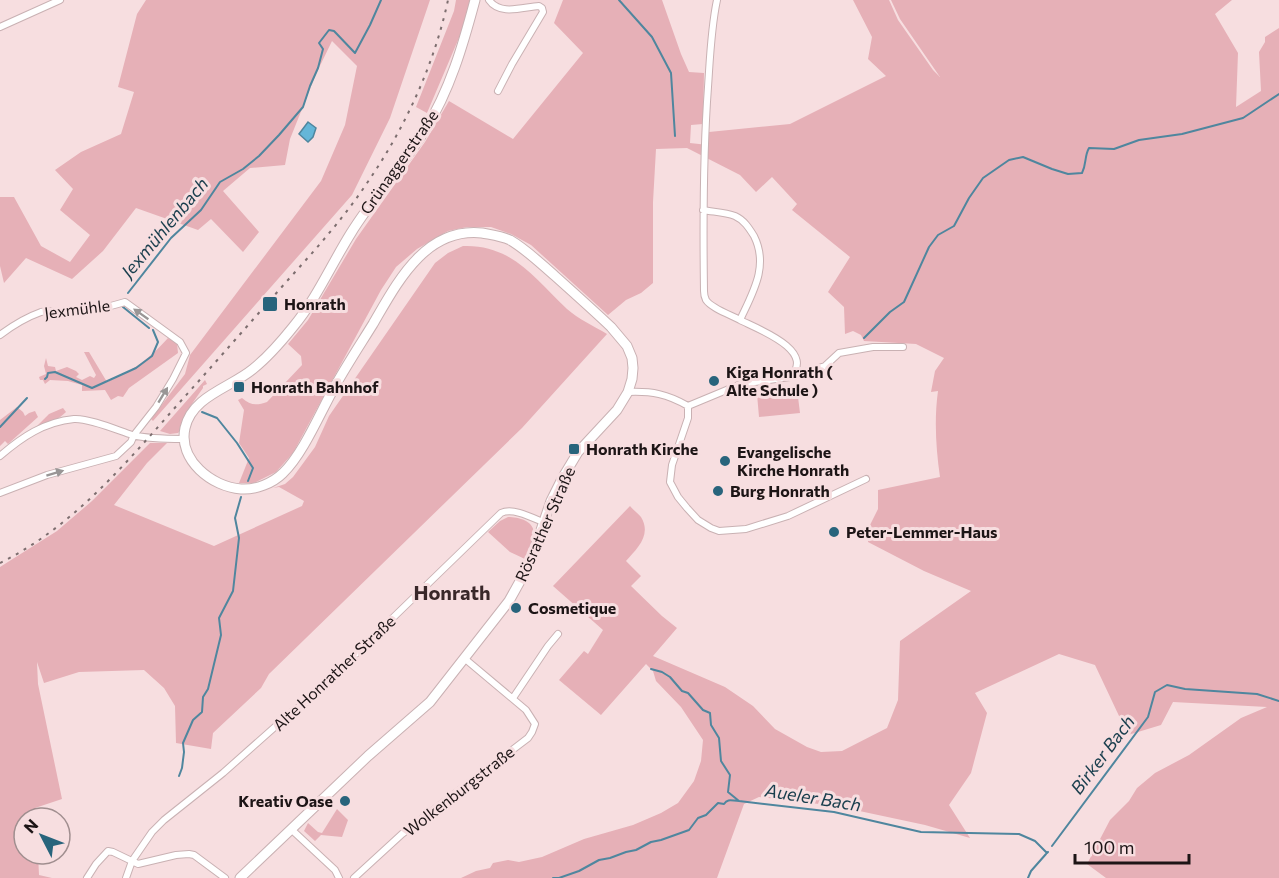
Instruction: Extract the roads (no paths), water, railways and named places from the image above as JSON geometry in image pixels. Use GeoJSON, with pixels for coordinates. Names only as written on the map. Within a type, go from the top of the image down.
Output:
{"type":"FeatureCollection","features":[{"type":"Feature","properties":{"kind":"street"},"geometry":{"type":"LineString","coordinates":[[0,27],[60,0]]}},
{"type":"Feature","properties":{"kind":"street","name":"Grünaggerstraße"},"geometry":{"type":"LineString","coordinates":[[183,439],[192,412],[203,400],[254,369],[307,309],[351,233],[431,119],[453,72],[475,0]]}},
{"type":"Feature","properties":{"kind":"street"},"geometry":{"type":"LineString","coordinates":[[489,0],[493,5],[502,9],[539,6],[543,12],[498,91]]}},
{"type":"Feature","properties":{"kind":"street"},"geometry":{"type":"LineString","coordinates":[[688,406],[741,384],[790,377],[796,371],[798,364],[796,355],[775,338],[716,308],[705,299],[703,210],[706,119],[717,0]]}},
{"type":"Feature","properties":{"kind":"street"},"geometry":{"type":"LineString","coordinates":[[703,210],[735,215],[743,221],[758,244],[760,275],[740,320]]}},
{"type":"Feature","properties":{"kind":"street","name":"Rösrather Straße"},"geometry":{"type":"LineString","coordinates":[[183,439],[190,459],[206,476],[222,485],[242,489],[266,484],[279,477],[301,449],[338,381],[401,277],[423,253],[439,242],[472,232],[496,235],[528,252],[611,327],[627,346],[632,358],[632,379],[628,392],[617,410],[575,456],[562,477],[551,501],[529,565],[508,601],[430,702],[368,756],[292,830],[251,875],[240,878]]}},
{"type":"Feature","properties":{"kind":"street","name":"Jexmühle"},"geometry":{"type":"LineString","coordinates":[[0,335],[42,312],[74,313],[125,302],[180,342],[186,353],[156,407],[131,442],[116,456],[47,475],[0,493]]}},
{"type":"Feature","properties":{"kind":"street"},"geometry":{"type":"LineString","coordinates":[[796,371],[802,373],[825,366],[839,353],[873,347],[903,347]]}},
{"type":"Feature","properties":{"kind":"street"},"geometry":{"type":"LineString","coordinates":[[628,392],[652,392],[673,398],[688,406]]}},
{"type":"Feature","properties":{"kind":"street"},"geometry":{"type":"LineString","coordinates":[[688,406],[688,418],[672,465],[670,482],[687,508],[698,520],[711,528],[719,531],[746,529],[788,516],[866,479]]}},
{"type":"Feature","properties":{"kind":"street"},"geometry":{"type":"LineString","coordinates":[[0,456],[14,443],[35,430],[75,419],[148,438],[183,439]]}},
{"type":"Feature","properties":{"kind":"street","name":"Alte Honrather Straße"},"geometry":{"type":"LineString","coordinates":[[126,878],[132,861],[152,832],[164,820],[223,773],[294,710],[303,705],[501,513],[512,512],[545,523]]}},
{"type":"Feature","properties":{"kind":"street"},"geometry":{"type":"LineString","coordinates":[[513,699],[558,634]]}},
{"type":"Feature","properties":{"kind":"street","name":"Wolkenburgstraße"},"geometry":{"type":"LineString","coordinates":[[354,878],[402,834],[528,738],[532,732],[535,724],[526,710],[464,658]]}},
{"type":"Feature","properties":{"kind":"street"},"geometry":{"type":"LineString","coordinates":[[292,830],[335,870],[339,878]]}},
{"type":"Feature","properties":{"kind":"street"},"geometry":{"type":"LineString","coordinates":[[87,878],[108,851],[138,864],[176,855],[194,855],[225,878]]}},
{"type":"Feature","properties":{"kind":"water"},"geometry":{"type":"Polygon","coordinates":[[[308,122],[316,128],[313,137],[308,142],[299,134],[308,122]]]}},
{"type":"Feature","properties":{"kind":"waterway","name":"Jexmühlenbach"},"geometry":{"type":"LineString","coordinates":[[128,293],[171,238],[201,210],[220,182],[243,169],[259,156],[303,107],[323,49],[319,43],[329,30],[334,31],[355,53],[381,0]]}},
{"type":"Feature","properties":{"kind":"waterway"},"geometry":{"type":"LineString","coordinates":[[619,0],[652,37],[671,73],[675,136]]}},
{"type":"Feature","properties":{"kind":"waterway"},"geometry":{"type":"LineString","coordinates":[[864,338],[890,312],[904,302],[929,247],[938,235],[954,226],[983,178],[1009,160],[1023,157],[1068,174],[1082,173],[1089,148],[1114,149],[1139,140],[1182,134],[1243,118],[1279,94]]}},
{"type":"Feature","properties":{"kind":"waterway","name":"Jexmühlenbach"},"geometry":{"type":"LineString","coordinates":[[123,307],[149,328]]}},
{"type":"Feature","properties":{"kind":"waterway","name":"Jexmühlenbach"},"geometry":{"type":"LineString","coordinates":[[45,379],[48,373],[55,372],[92,388],[136,368],[152,356],[158,342],[153,330]]}},
{"type":"Feature","properties":{"kind":"waterway","name":"Jexmühlenbach"},"geometry":{"type":"LineString","coordinates":[[0,427],[27,398]]}},
{"type":"Feature","properties":{"kind":"waterway"},"geometry":{"type":"LineString","coordinates":[[202,412],[217,418],[237,443],[253,468],[248,481]]}},
{"type":"Feature","properties":{"kind":"waterway"},"geometry":{"type":"LineString","coordinates":[[179,776],[184,752],[183,743],[193,720],[202,712],[203,697],[208,689],[221,635],[219,618],[233,591],[239,538],[235,518],[241,497]]}},
{"type":"Feature","properties":{"kind":"waterway","name":"Aueler Bach"},"geometry":{"type":"LineString","coordinates":[[651,669],[670,677],[703,710],[710,713],[711,725],[719,738],[721,761],[730,775],[728,792],[739,801],[834,812],[921,832],[1019,834],[1035,841],[1048,852]]}},
{"type":"Feature","properties":{"kind":"waterway","name":"Birker Bach"},"geometry":{"type":"LineString","coordinates":[[1052,846],[1148,717],[1155,692],[1167,685],[1185,689],[1257,694],[1279,701]]}},
{"type":"Feature","properties":{"kind":"waterway"},"geometry":{"type":"LineString","coordinates":[[553,878],[579,871],[599,860],[636,850],[651,842],[689,830],[698,818],[706,815],[718,803],[724,804],[730,800],[739,801]]}},
{"type":"Feature","properties":{"kind":"waterway","name":"Aueler Bach"},"geometry":{"type":"LineString","coordinates":[[1028,878],[1046,854]]}},
{"type":"Feature","properties":{"kind":"railway"},"geometry":{"type":"LineString","coordinates":[[0,563],[57,527],[106,483],[338,223],[379,165],[405,120],[435,49],[448,0]]}},
{"type":"Feature","properties":{"kind":"place","name":"Honrath"},"geometry":{"type":"Point","coordinates":[270,304]}},
{"type":"Feature","properties":{"kind":"place","name":"Kiga Honrath ( Alte Schule )"},"geometry":{"type":"Point","coordinates":[714,381]}},
{"type":"Feature","properties":{"kind":"place","name":"Honrath Bahnhof"},"geometry":{"type":"Point","coordinates":[239,387]}},
{"type":"Feature","properties":{"kind":"place","name":"Honrath Kirche"},"geometry":{"type":"Point","coordinates":[574,449]}},
{"type":"Feature","properties":{"kind":"place","name":"Evangelische Kirche Honrath"},"geometry":{"type":"Point","coordinates":[725,461]}},
{"type":"Feature","properties":{"kind":"place","name":"Burg Honrath"},"geometry":{"type":"Point","coordinates":[718,491]}},
{"type":"Feature","properties":{"kind":"place","name":"Peter-Lemmer-Haus"},"geometry":{"type":"Point","coordinates":[834,532]}},
{"type":"Feature","properties":{"kind":"place","name":"Cosmetique"},"geometry":{"type":"Point","coordinates":[516,608]}},
{"type":"Feature","properties":{"kind":"place","name":"Kreativ Oase"},"geometry":{"type":"Point","coordinates":[345,801]}},
{"type":"Feature","properties":{"kind":"district","name":"Honrath"},"geometry":{"type":"Point","coordinates":[452,593]}}]}
